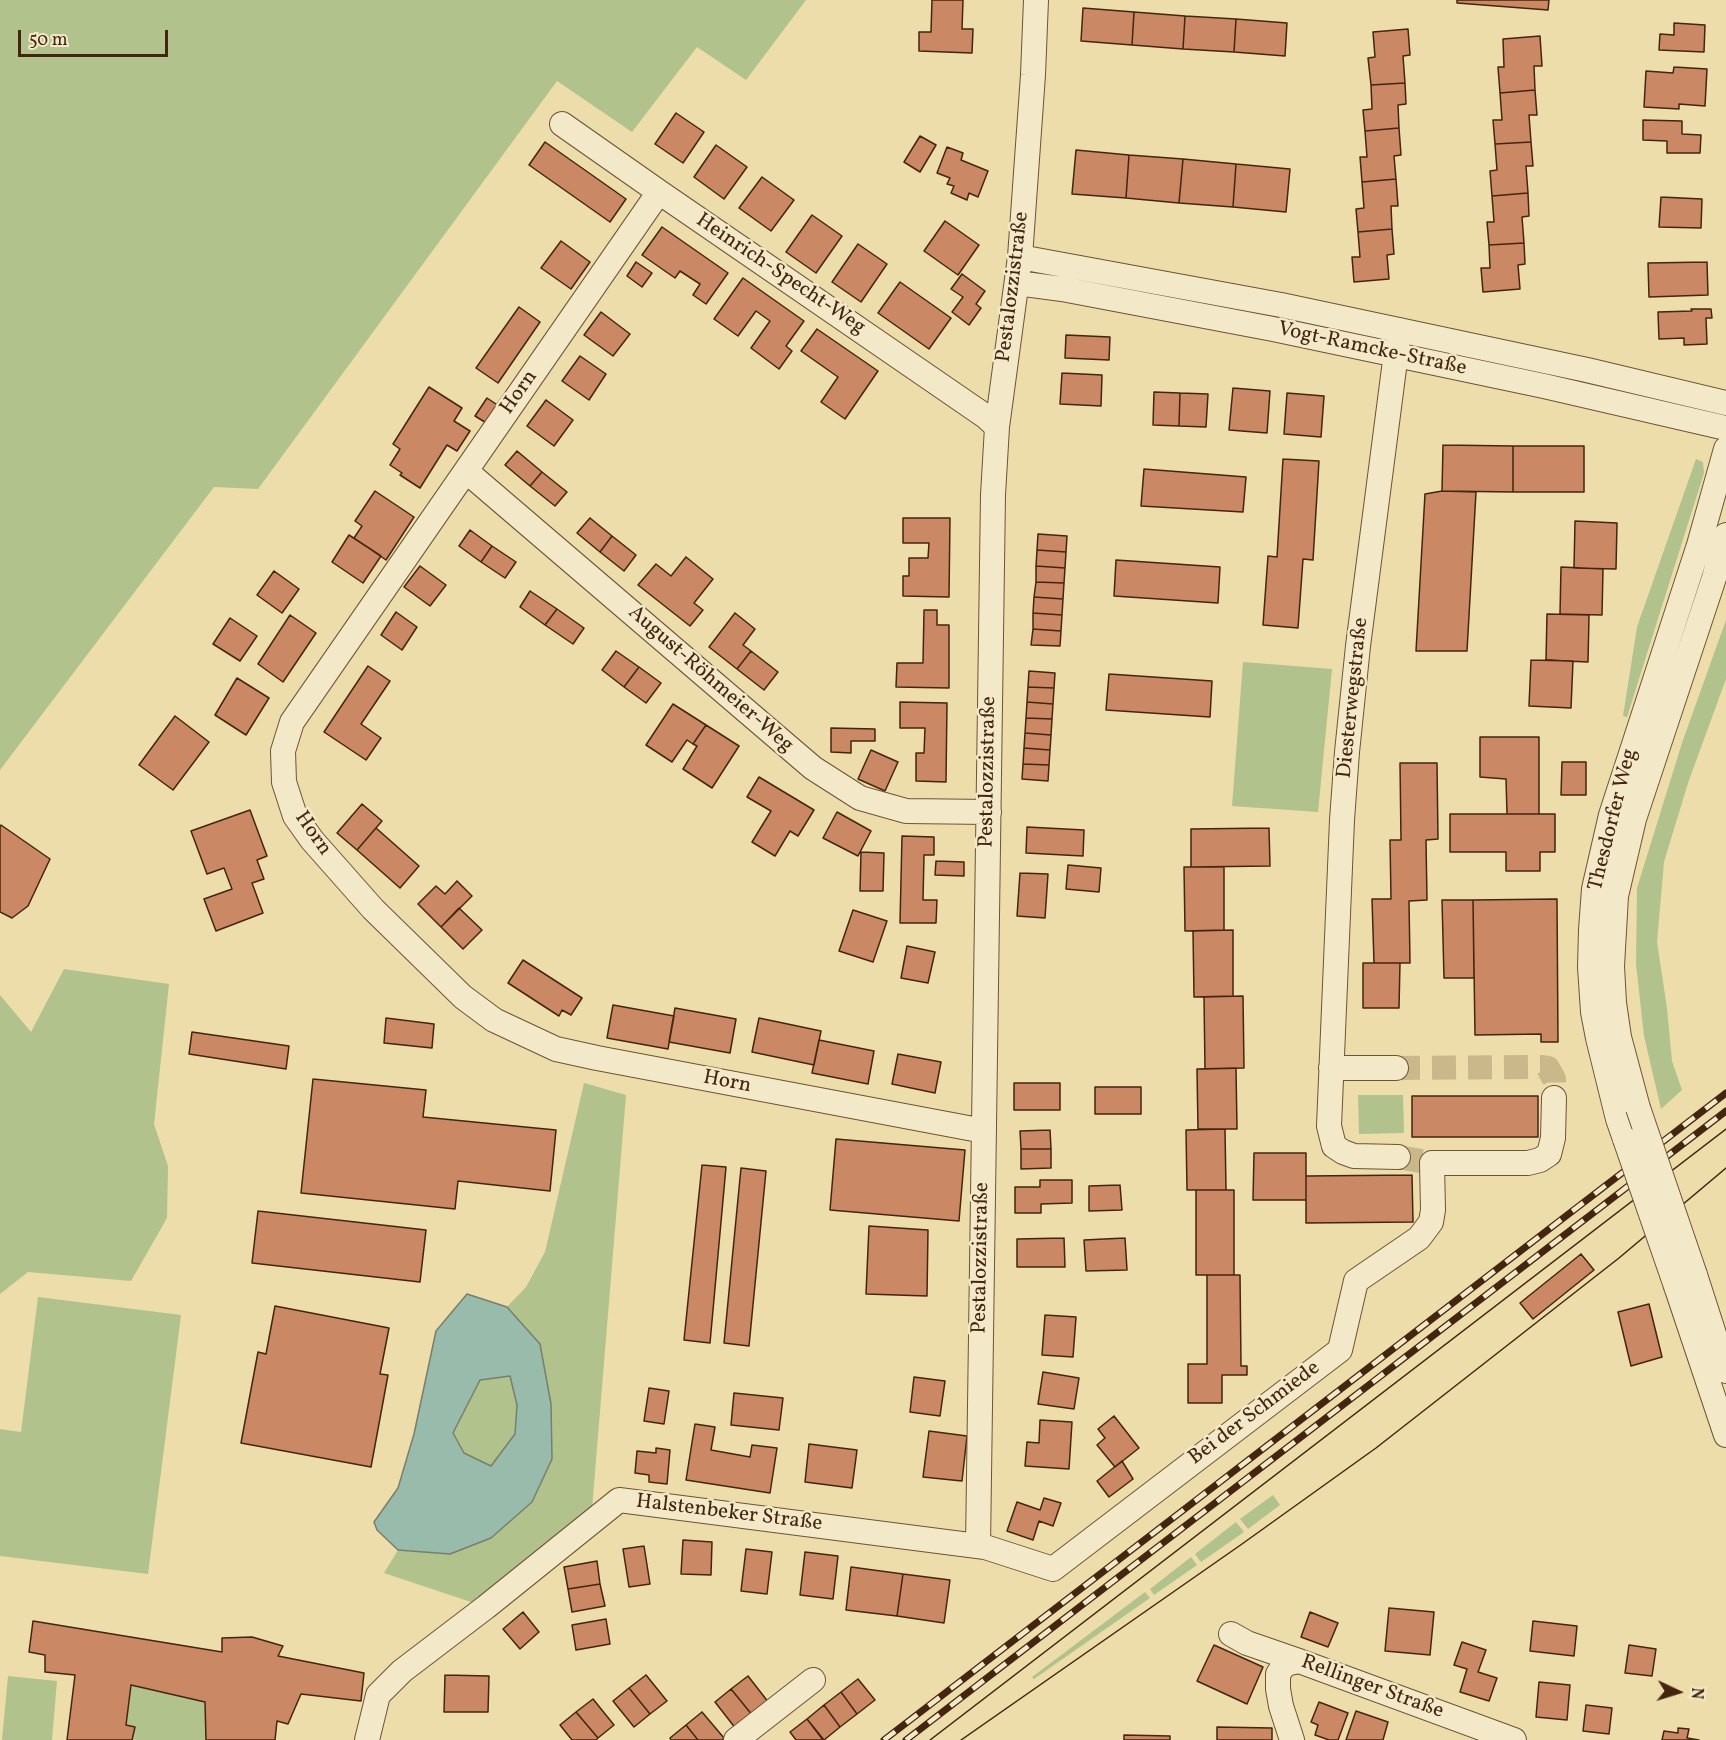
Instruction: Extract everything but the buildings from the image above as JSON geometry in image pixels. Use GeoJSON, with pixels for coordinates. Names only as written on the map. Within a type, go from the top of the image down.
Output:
{"type":"FeatureCollection","features":[{"type":"Feature","properties":{"kind":"street","name":"Pestalozzistraße"},"geometry":{"type":"LineString","coordinates":[[978,1546],[993,495],[997,427],[1020,257],[1036,0]]}},
{"type":"Feature","properties":{"kind":"street","name":"Heinrich-Specht-Weg"},"geometry":{"type":"LineString","coordinates":[[562,124],[985,416],[997,427]]}},
{"type":"Feature","properties":{"kind":"street","name":"Horn"},"geometry":{"type":"LineString","coordinates":[[659,192],[292,722],[283,751],[284,782],[295,816],[312,840],[374,909],[463,997],[494,1020],[556,1049],[984,1131]]}},
{"type":"Feature","properties":{"kind":"street","name":"Vogt-Ramcke-Straße"},"geometry":{"type":"LineString","coordinates":[[1020,257],[1281,305],[1587,370],[1726,403]]}},
{"type":"Feature","properties":{"kind":"street","name":"Vogt-Ramcke-Straße"},"geometry":{"type":"LineString","coordinates":[[1017,283],[1062,289],[1396,355],[1726,428]]}},
{"type":"Feature","properties":{"kind":"street","name":"Diesterwegstraße"},"geometry":{"type":"LineString","coordinates":[[1398,1157],[1354,1156],[1343,1152],[1334,1146],[1329,1126],[1347,752],[1358,646],[1399,330]]}},
{"type":"Feature","properties":{"kind":"street","name":"Thesdorfer Weg"},"geometry":{"type":"LineString","coordinates":[[1726,449],[1699,545],[1611,815],[1594,889],[1590,948],[1593,1012],[1598,1038],[1628,1114],[1685,1281],[1726,1436]]}},
{"type":"Feature","properties":{"kind":"street","name":"August-Röhmeier-Weg"},"geometry":{"type":"LineString","coordinates":[[466,471],[813,768],[860,798],[906,811],[989,812]]}},
{"type":"Feature","properties":{"kind":"street","name":"Thesdorfer Weg"},"geometry":{"type":"LineString","coordinates":[[1628,1114],[1614,1003],[1612,966],[1616,896],[1634,819],[1726,535]]}},
{"type":"Feature","properties":{"kind":"street"},"geometry":{"type":"LineString","coordinates":[[1331,1068],[1396,1068]]}},
{"type":"Feature","properties":{"kind":"street","name":"Bei der Schmiede"},"geometry":{"type":"LineString","coordinates":[[978,1546],[1053,1569],[1340,1350],[1356,1281],[1419,1238],[1431,1222],[1432,1163],[1528,1163],[1540,1160],[1549,1154],[1552,1146],[1554,1098]]}},
{"type":"Feature","properties":{"kind":"street","name":"Thesdorfer Weg"},"geometry":{"type":"LineString","coordinates":[[1685,1281],[1726,1371]]}},
{"type":"Feature","properties":{"kind":"street","name":"Halstenbeker Straße"},"geometry":{"type":"LineString","coordinates":[[367,1740],[378,1695],[402,1671],[619,1500],[978,1546]]}},
{"type":"Feature","properties":{"kind":"street","name":"Rellinger Straße"},"geometry":{"type":"LineString","coordinates":[[1231,1634],[1247,1643],[1514,1740]]}},
{"type":"Feature","properties":{"kind":"street"},"geometry":{"type":"LineString","coordinates":[[1292,1740],[1281,1706],[1278,1674],[1285,1664],[1299,1661]]}},
{"type":"Feature","properties":{"kind":"street"},"geometry":{"type":"LineString","coordinates":[[736,1740],[813,1680]]}},
{"type":"Feature","properties":{"kind":"green space"},"geometry":{"type":"Polygon","coordinates":[[[0,0],[806,0],[746,80],[697,47],[632,132],[557,81],[258,489],[214,487],[0,770],[0,0]]]}},
{"type":"Feature","properties":{"kind":"green space"},"geometry":{"type":"Polygon","coordinates":[[[1696,459],[1703,462],[1704,473],[1627,717],[1623,716],[1637,627],[1696,459]]]}},
{"type":"Feature","properties":{"kind":"green space"},"geometry":{"type":"Polygon","coordinates":[[[1726,620],[1726,679],[1688,783],[1664,862],[1657,942],[1672,1061],[1682,1090],[1661,1109],[1644,1036],[1636,964],[1637,888],[1682,743],[1726,620]]]}},
{"type":"Feature","properties":{"kind":"green space"},"geometry":{"type":"Polygon","coordinates":[[[1243,662],[1332,669],[1318,812],[1232,806],[1243,662]]]}},
{"type":"Feature","properties":{"kind":"green space"},"geometry":{"type":"Polygon","coordinates":[[[64,969],[169,984],[154,1124],[168,1166],[167,1218],[131,1281],[28,1272],[0,1294],[0,995],[31,1032],[64,969]]]}},
{"type":"Feature","properties":{"kind":"green space"},"geometry":{"type":"Polygon","coordinates":[[[584,1083],[626,1095],[591,1521],[486,1607],[384,1573],[398,1550],[450,1554],[491,1538],[532,1502],[552,1459],[540,1344],[507,1307],[526,1287],[545,1252],[584,1083]]]}},
{"type":"Feature","properties":{"kind":"green space"},"geometry":{"type":"Polygon","coordinates":[[[1358,1095],[1403,1095],[1404,1133],[1359,1134],[1358,1095]]]}},
{"type":"Feature","properties":{"kind":"green space"},"geometry":{"type":"Polygon","coordinates":[[[38,1297],[181,1315],[148,1574],[0,1556],[0,1429],[21,1432],[38,1297]]]}},
{"type":"Feature","properties":{"kind":"green space"},"geometry":{"type":"Polygon","coordinates":[[[510,1376],[517,1405],[515,1434],[491,1466],[464,1453],[453,1433],[480,1380],[510,1376]]]}},
{"type":"Feature","properties":{"kind":"green space"},"geometry":{"type":"Polygon","coordinates":[[[1273,1495],[1280,1505],[1248,1529],[1240,1519],[1273,1495]]]}},
{"type":"Feature","properties":{"kind":"green space"},"geometry":{"type":"Polygon","coordinates":[[[1236,1522],[1244,1532],[1201,1562],[1195,1554],[1236,1522]]]}},
{"type":"Feature","properties":{"kind":"green space"},"geometry":{"type":"Polygon","coordinates":[[[1191,1557],[1197,1565],[1154,1595],[1150,1589],[1191,1557]]]}},
{"type":"Feature","properties":{"kind":"green space"},"geometry":{"type":"Polygon","coordinates":[[[1145,1592],[1150,1598],[1034,1679],[1032,1677],[1145,1592]]]}},
{"type":"Feature","properties":{"kind":"green space"},"geometry":{"type":"Polygon","coordinates":[[[8,1676],[57,1681],[52,1740],[2,1740],[8,1676]]]}},
{"type":"Feature","properties":{"kind":"green space"},"geometry":{"type":"Polygon","coordinates":[[[131,1685],[205,1702],[206,1740],[132,1740],[135,1727],[126,1725],[131,1685]]]}},
{"type":"Feature","properties":{"kind":"shaded area"},"geometry":{"type":"Polygon","coordinates":[[[467,1294],[507,1307],[540,1344],[551,1404],[552,1459],[532,1502],[491,1538],[450,1554],[398,1550],[377,1530],[374,1522],[398,1488],[414,1434],[436,1331],[467,1294]],[[510,1376],[480,1380],[453,1433],[464,1453],[491,1466],[515,1434],[517,1405],[510,1376]]]}},
{"type":"Feature","properties":{"kind":"tunnel"},"geometry":{"type":"LineString","coordinates":[[1396,1068],[1548,1068],[1554,1079],[1554,1098]]}},
{"type":"Feature","properties":{"kind":"tunnel"},"geometry":{"type":"LineString","coordinates":[[1398,1157],[1432,1163]]}},
{"type":"Feature","properties":{"kind":"tram line"},"geometry":{"type":"LineString","coordinates":[[930,1740],[1726,1129]]}},
{"type":"Feature","properties":{"kind":"tram line"},"geometry":{"type":"LineString","coordinates":[[961,1740],[1376,1448],[1619,1258],[1726,1168]]}},
{"type":"Feature","properties":{"kind":"railway"},"geometry":{"type":"LineString","coordinates":[[884,1740],[1726,1093]]}},
{"type":"Feature","properties":{"kind":"railway"},"geometry":{"type":"LineString","coordinates":[[906,1740],[1726,1111]]}}]}
